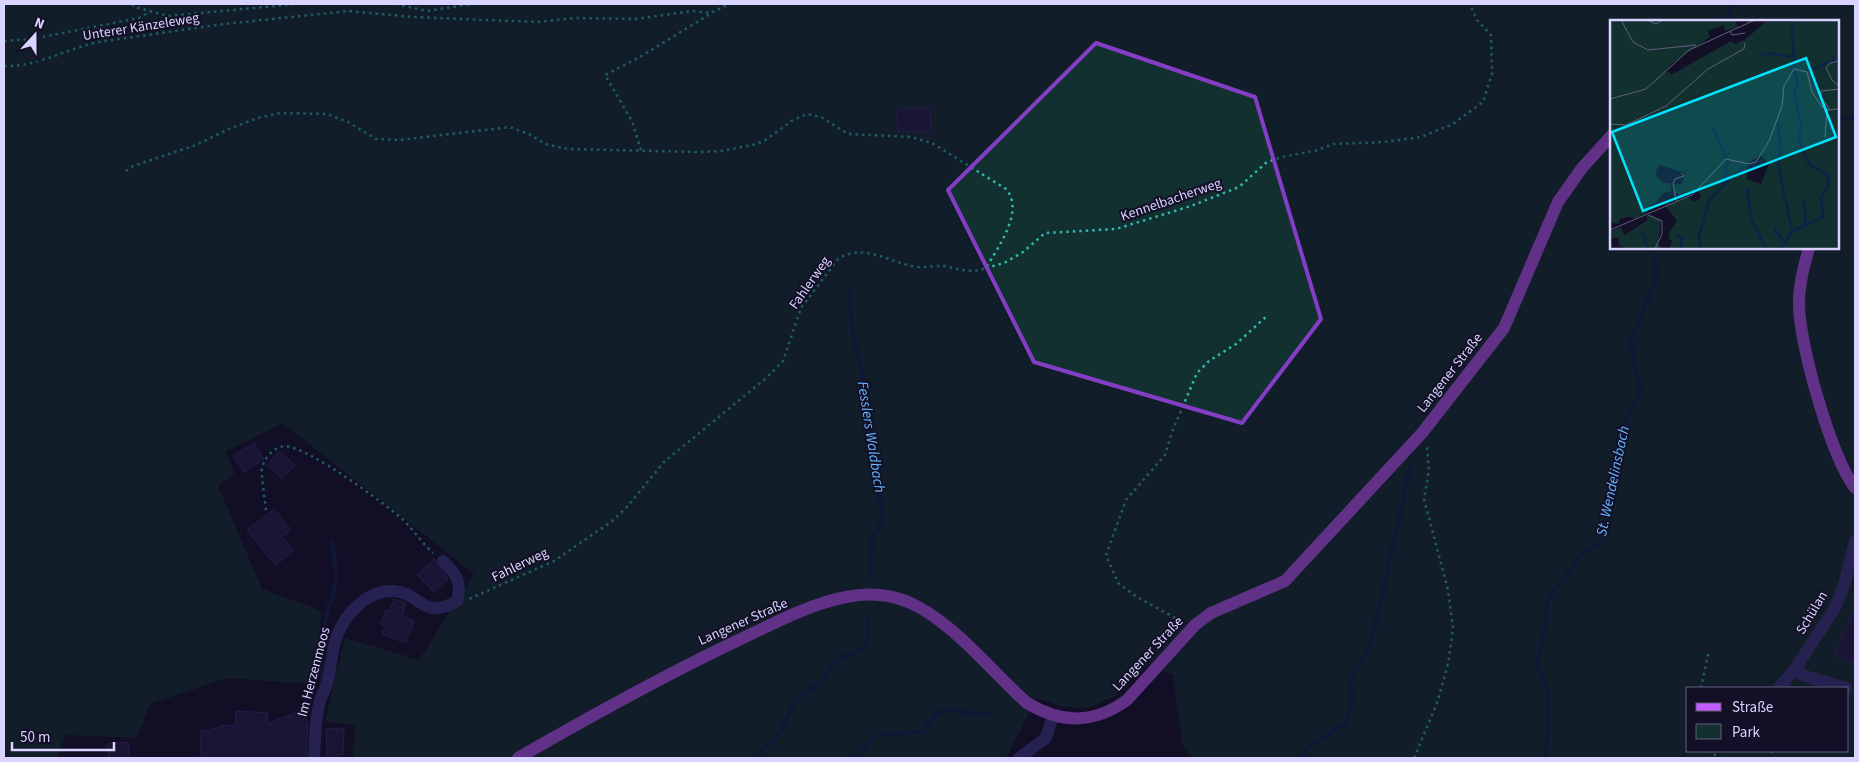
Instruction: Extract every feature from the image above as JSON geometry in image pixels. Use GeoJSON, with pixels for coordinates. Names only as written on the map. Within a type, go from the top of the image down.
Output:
{"type":"FeatureCollection","features":[{"type":"Feature","properties":{"kind":"main road","name":"Langener Straße"},"geometry":{"type":"LineString","coordinates":[[518,758],[626,696],[744,637],[829,601],[866,594],[885,595],[905,600],[924,610],[946,627],[1027,702],[1053,716],[1083,718],[1106,713],[1116,708],[1138,688],[1184,634],[1211,613],[1285,581],[1426,428],[1504,328],[1558,202],[1582,168],[1610,137]]}},
{"type":"Feature","properties":{"kind":"main road"},"geometry":{"type":"LineString","coordinates":[[1809,249],[1801,282],[1799,303],[1804,343],[1840,463],[1855,488]]}},
{"type":"Feature","properties":{"kind":"street","name":"Schülan"},"geometry":{"type":"LineString","coordinates":[[1780,687],[1795,669],[1835,608],[1855,541]]}},
{"type":"Feature","properties":{"kind":"street","name":"Im Herzenmoos"},"geometry":{"type":"LineString","coordinates":[[314,758],[319,704],[328,683],[332,651],[341,627],[367,597],[385,592],[402,593],[429,608],[444,608],[458,602],[460,589],[458,578],[443,562]]}},
{"type":"Feature","properties":{"kind":"street"},"geometry":{"type":"LineString","coordinates":[[1795,669],[1805,676],[1841,687]]}},
{"type":"Feature","properties":{"kind":"street"},"geometry":{"type":"LineString","coordinates":[[1019,758],[1046,738],[1053,716]]}},
{"type":"Feature","properties":{"kind":"path"},"geometry":{"type":"LineString","coordinates":[[132,4],[135,7],[168,16],[297,4]]}},
{"type":"Feature","properties":{"kind":"path"},"geometry":{"type":"LineString","coordinates":[[396,4],[427,11],[473,4]]}},
{"type":"Feature","properties":{"kind":"path","name":"Unterer Känzeleweg"},"geometry":{"type":"LineString","coordinates":[[4,66],[41,61],[79,46],[98,42],[224,24],[349,11],[413,17],[537,22],[575,18],[598,20],[606,18],[634,19],[693,11],[711,13],[729,4]]}},
{"type":"Feature","properties":{"kind":"path","name":"Kennelbacherweg"},"geometry":{"type":"LineString","coordinates":[[986,268],[1004,263],[1023,252],[1045,233],[1066,231],[1093,232],[1132,224],[1191,206],[1239,187],[1267,162],[1282,157],[1318,150],[1333,144],[1384,142],[1421,137],[1453,124],[1483,102],[1492,74],[1493,42],[1491,36],[1477,20],[1470,4]]}},
{"type":"Feature","properties":{"kind":"path"},"geometry":{"type":"LineString","coordinates":[[4,42],[32,39],[84,27],[139,18],[151,11]]}},
{"type":"Feature","properties":{"kind":"path"},"geometry":{"type":"LineString","coordinates":[[641,150],[632,121],[605,75],[640,57],[711,13]]}},
{"type":"Feature","properties":{"kind":"path"},"geometry":{"type":"LineString","coordinates":[[126,171],[133,166],[208,140],[236,126],[280,113],[327,114],[348,122],[376,140],[400,140],[510,127],[522,130],[555,147],[568,150],[699,152],[744,147],[767,139],[793,120],[807,114],[821,117],[848,134],[911,137],[932,143],[1006,189],[1013,202],[1011,217],[986,268]]}},
{"type":"Feature","properties":{"kind":"path","name":"Fahlerweg"},"geometry":{"type":"LineString","coordinates":[[468,600],[554,561],[611,522],[626,508],[664,462],[765,379],[783,361],[801,308],[838,259],[843,256],[865,252],[918,267],[940,266],[975,272],[986,268]]}},
{"type":"Feature","properties":{"kind":"path"},"geometry":{"type":"LineString","coordinates":[[1184,634],[1177,619],[1137,597],[1118,583],[1106,555],[1126,500],[1165,455],[1172,432],[1197,373],[1210,361],[1236,344],[1268,315]]}},
{"type":"Feature","properties":{"kind":"path"},"geometry":{"type":"LineString","coordinates":[[1414,758],[1437,703],[1448,664],[1453,628],[1448,590],[1424,499],[1429,470],[1426,428]]}},
{"type":"Feature","properties":{"kind":"path"},"geometry":{"type":"LineString","coordinates":[[266,510],[262,469],[265,462],[270,453],[279,447],[296,449],[332,468],[390,509],[404,520],[443,562]]}},
{"type":"Feature","properties":{"kind":"path"},"geometry":{"type":"LineString","coordinates":[[1701,687],[1708,654]]}},
{"type":"Feature","properties":{"kind":"highlighted area"},"geometry":{"type":"Polygon","coordinates":[[[1096,43],[1255,97],[1321,319],[1242,423],[1034,362],[948,190],[1096,43]]]}},
{"type":"Feature","properties":{"kind":"green space"},"geometry":{"type":"Polygon","coordinates":[[[4,4],[1855,4],[1855,758],[1193,758],[1183,747],[1173,675],[1148,665],[1117,695],[1087,708],[1064,707],[1037,698],[1006,758],[519,758],[516,756],[509,758],[353,758],[355,725],[325,721],[345,638],[419,660],[474,574],[283,423],[226,451],[234,474],[218,486],[262,589],[322,611],[312,684],[227,678],[150,704],[137,738],[66,735],[56,758],[4,758],[4,4]]]}},
{"type":"Feature","properties":{"kind":"building"},"geometry":{"type":"Polygon","coordinates":[[[930,108],[931,131],[898,132],[897,109],[930,108]]]}},
{"type":"Feature","properties":{"kind":"building"},"geometry":{"type":"Polygon","coordinates":[[[254,443],[264,459],[244,472],[233,456],[254,443]]]}},
{"type":"Feature","properties":{"kind":"building"},"geometry":{"type":"Polygon","coordinates":[[[279,451],[295,465],[282,479],[267,465],[279,451]]]}},
{"type":"Feature","properties":{"kind":"building"},"geometry":{"type":"Polygon","coordinates":[[[274,509],[291,530],[282,537],[294,551],[275,565],[247,530],[274,509]]]}},
{"type":"Feature","properties":{"kind":"building"},"geometry":{"type":"Polygon","coordinates":[[[434,559],[448,579],[434,592],[417,575],[434,559]]]}},
{"type":"Feature","properties":{"kind":"building"},"geometry":{"type":"Polygon","coordinates":[[[394,599],[406,603],[402,616],[414,621],[406,643],[382,634],[385,626],[380,624],[386,610],[390,611],[394,599]]]}},
{"type":"Feature","properties":{"kind":"building"},"geometry":{"type":"Polygon","coordinates":[[[1854,611],[1855,664],[1836,656],[1838,653],[1835,652],[1854,611]]]}},
{"type":"Feature","properties":{"kind":"building"},"geometry":{"type":"Polygon","coordinates":[[[302,710],[308,723],[306,758],[200,758],[201,730],[211,731],[212,728],[220,728],[221,725],[235,726],[236,711],[268,713],[267,724],[302,710]]]}},
{"type":"Feature","properties":{"kind":"building"},"geometry":{"type":"Polygon","coordinates":[[[344,728],[343,755],[339,754],[339,758],[327,758],[326,729],[344,728]]]}},
{"type":"Feature","properties":{"kind":"building"},"geometry":{"type":"Polygon","coordinates":[[[128,742],[130,758],[109,758],[107,744],[128,742]]]}},
{"type":"Feature","properties":{"kind":"waterway","name":"St. Wendelinsbach"},"geometry":{"type":"LineString","coordinates":[[1727,20],[1731,4]]}},
{"type":"Feature","properties":{"kind":"waterway"},"geometry":{"type":"LineString","coordinates":[[1839,120],[1855,117]]}},
{"type":"Feature","properties":{"kind":"waterway","name":"St. Wendelinsbach"},"geometry":{"type":"LineString","coordinates":[[1546,758],[1549,692],[1536,665],[1546,624],[1547,601],[1583,553],[1604,540],[1626,420],[1641,392],[1630,342],[1657,277],[1652,249]]}},
{"type":"Feature","properties":{"kind":"waterway","name":"Fesslers Waldbach"},"geometry":{"type":"LineString","coordinates":[[850,293],[851,322],[863,379],[868,426],[878,467],[878,487],[883,521],[872,536],[870,578]]}},
{"type":"Feature","properties":{"kind":"waterway"},"geometry":{"type":"LineString","coordinates":[[1302,758],[1306,748],[1343,725],[1353,704],[1350,681],[1371,644],[1410,469]]}},
{"type":"Feature","properties":{"kind":"waterway"},"geometry":{"type":"LineString","coordinates":[[321,683],[324,629],[328,607],[333,599],[336,576],[333,542]]}},
{"type":"Feature","properties":{"kind":"waterway","name":"Fesslers Waldbach"},"geometry":{"type":"LineString","coordinates":[[759,758],[761,750],[774,741],[799,699],[823,680],[836,661],[858,651],[865,645],[868,636],[869,619]]}},
{"type":"Feature","properties":{"kind":"waterway"},"geometry":{"type":"LineString","coordinates":[[854,758],[878,735],[920,732],[940,712],[952,708],[972,715],[989,713]]}}]}
